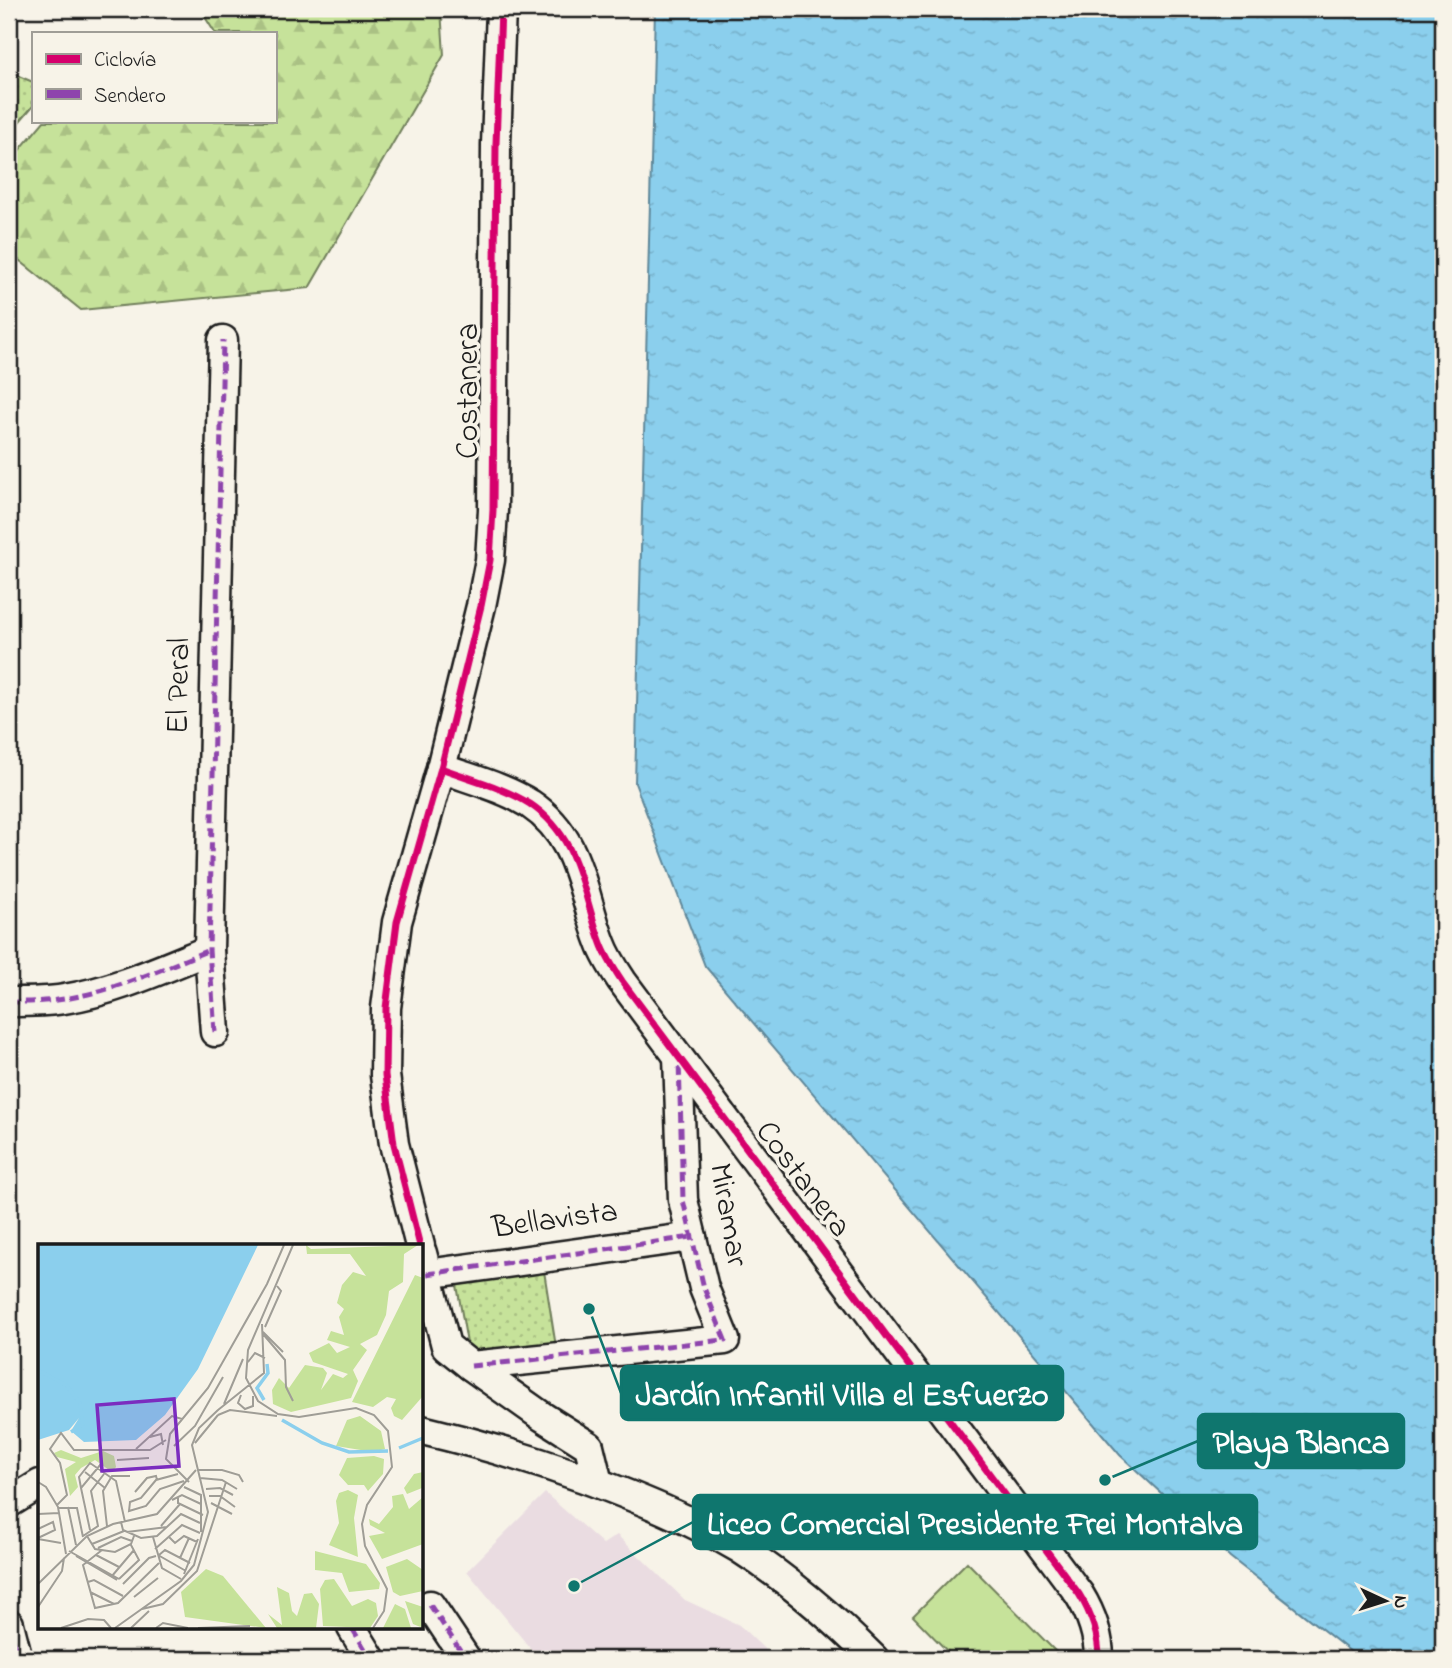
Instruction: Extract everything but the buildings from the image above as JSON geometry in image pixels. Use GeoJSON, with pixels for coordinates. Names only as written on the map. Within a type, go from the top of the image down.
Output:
{"type":"FeatureCollection","features":[{"type":"Feature","properties":{"kind":"street","name":"Costanera"},"geometry":{"type":"LineString","coordinates":[[419,1244],[394,1144],[385,1075],[386,1008],[397,922],[481,607],[493,535],[496,144],[501,9]]}},
{"type":"Feature","properties":{"kind":"street","name":"El Peral"},"geometry":{"type":"LineString","coordinates":[[215,1032],[209,950],[223,340]]}},
{"type":"Feature","properties":{"kind":"street","name":"Costanera"},"geometry":{"type":"LineString","coordinates":[[440,768],[514,796],[529,804],[556,827],[577,863],[601,943],[621,981],[1079,1594],[1094,1625],[1099,1659]]}},
{"type":"Feature","properties":{"kind":"street"},"geometry":{"type":"LineString","coordinates":[[9,1002],[61,1000],[89,994],[209,950]]}},
{"type":"Feature","properties":{"kind":"street","name":"Miramar"},"geometry":{"type":"LineString","coordinates":[[471,1366],[725,1340],[704,1288],[683,1200],[678,1056]]}},
{"type":"Feature","properties":{"kind":"street","name":"Bellavista"},"geometry":{"type":"LineString","coordinates":[[424,1264],[692,1237]]}},
{"type":"Feature","properties":{"kind":"street"},"geometry":{"type":"LineString","coordinates":[[424,1264],[446,1346],[543,1417],[589,1446],[598,1483]]}},
{"type":"Feature","properties":{"kind":"street"},"geometry":{"type":"LineString","coordinates":[[424,1430],[471,1441],[535,1461],[598,1483],[698,1525],[781,1577],[822,1610],[874,1659]]}},
{"type":"Feature","properties":{"kind":"street"},"geometry":{"type":"LineString","coordinates":[[9,1503],[38,1485]]}},
{"type":"Feature","properties":{"kind":"street"},"geometry":{"type":"LineString","coordinates":[[430,1605],[466,1659]]}},
{"type":"Feature","properties":{"kind":"street"},"geometry":{"type":"LineString","coordinates":[[9,1624],[18,1659]]}},
{"type":"Feature","properties":{"kind":"street"},"geometry":{"type":"LineString","coordinates":[[353,1630],[371,1659]]}},
{"type":"Feature","properties":{"kind":"shaded area"},"geometry":{"type":"Polygon","coordinates":[[[545,1493],[603,1544],[617,1535],[685,1600],[739,1625],[775,1659],[539,1659],[467,1571],[545,1493]]]}},
{"type":"Feature","properties":{"kind":"green space"},"geometry":{"type":"Polygon","coordinates":[[[200,9],[441,9],[444,55],[309,288],[81,310],[9,252],[9,168],[16,154],[43,122],[276,122],[276,32],[214,32],[200,9]]]}},
{"type":"Feature","properties":{"kind":"green space"},"geometry":{"type":"Polygon","coordinates":[[[9,72],[32,82],[32,107],[14,128],[9,123],[9,72]]]}},
{"type":"Feature","properties":{"kind":"green space"},"geometry":{"type":"Polygon","coordinates":[[[544,1271],[556,1347],[470,1361],[457,1285],[544,1271]]]}},
{"type":"Feature","properties":{"kind":"green space"},"geometry":{"type":"Polygon","coordinates":[[[967,1562],[1061,1657],[1059,1659],[955,1659],[913,1616],[967,1562]]]}},
{"type":"Feature","properties":{"kind":"water"},"geometry":{"type":"Polygon","coordinates":[[[655,9],[1443,9],[1443,1659],[1360,1659],[1230,1557],[1120,1455],[705,966],[635,783],[655,9]]]}},
{"type":"Feature","properties":{"kind":"marked path"},"geometry":{"type":"LineString","coordinates":[[215,1032],[209,950],[223,340]]}},
{"type":"Feature","properties":{"kind":"marked path"},"geometry":{"type":"LineString","coordinates":[[9,1002],[57,1000],[101,991],[209,950]]}},
{"type":"Feature","properties":{"kind":"marked path"},"geometry":{"type":"LineString","coordinates":[[471,1366],[725,1340],[704,1288],[683,1200],[679,1060]]}},
{"type":"Feature","properties":{"kind":"marked path"},"geometry":{"type":"LineString","coordinates":[[427,1274],[692,1237]]}},
{"type":"Feature","properties":{"kind":"marked path"},"geometry":{"type":"LineString","coordinates":[[430,1605],[466,1659]]}},
{"type":"Feature","properties":{"kind":"marked path"},"geometry":{"type":"LineString","coordinates":[[9,1624],[18,1659]]}},
{"type":"Feature","properties":{"kind":"marked path"},"geometry":{"type":"LineString","coordinates":[[353,1630],[371,1659]]}},
{"type":"Feature","properties":{"kind":"cycle path"},"geometry":{"type":"LineString","coordinates":[[419,1244],[394,1144],[385,1075],[386,1008],[397,922],[441,768],[490,560],[493,510],[496,144],[501,9]]}},
{"type":"Feature","properties":{"kind":"cycle path"},"geometry":{"type":"LineString","coordinates":[[441,768],[520,798],[547,818],[560,833],[570,849],[601,943],[616,972],[1079,1594],[1094,1625],[1099,1659]]}},
{"type":"Feature","properties":{"kind":"place","name":"Jardín Infantil Villa el Esfuerzo"},"geometry":{"type":"Point","coordinates":[589,1309]}},
{"type":"Feature","properties":{"kind":"place","name":"Playa Blanca"},"geometry":{"type":"Point","coordinates":[1105,1480]}},
{"type":"Feature","properties":{"kind":"place","name":"Liceo Comercial Presidente Frei Montalva"},"geometry":{"type":"Point","coordinates":[574,1586]}}]}
